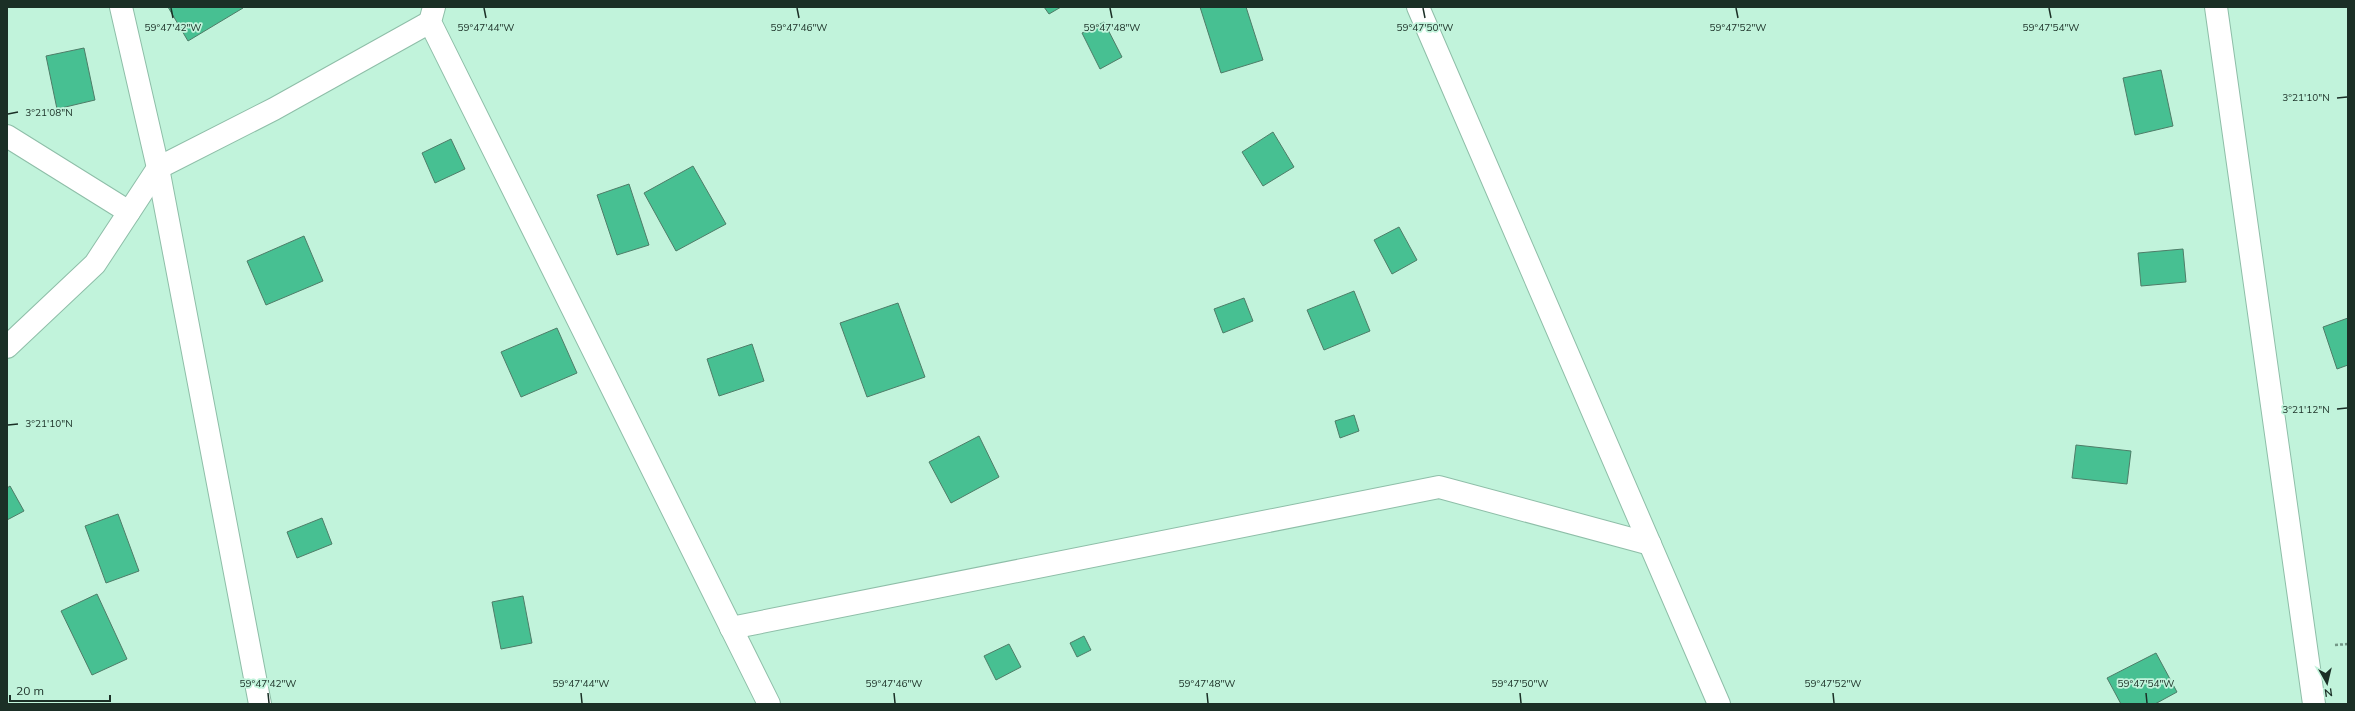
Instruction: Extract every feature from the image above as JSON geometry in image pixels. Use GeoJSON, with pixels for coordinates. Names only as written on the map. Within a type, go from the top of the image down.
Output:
{"type":"FeatureCollection","features":[{"type":"Feature","properties":{"kind":"street"},"geometry":{"type":"LineString","coordinates":[[121,7],[158,168],[260,704]]}},
{"type":"Feature","properties":{"kind":"street"},"geometry":{"type":"LineString","coordinates":[[1418,7],[1719,704]]}},
{"type":"Feature","properties":{"kind":"street"},"geometry":{"type":"LineString","coordinates":[[2216,7],[2314,704]]}},
{"type":"Feature","properties":{"kind":"street"},"geometry":{"type":"LineString","coordinates":[[7,347],[95,264],[158,168],[274,109],[432,14],[769,704]]}},
{"type":"Feature","properties":{"kind":"street"},"geometry":{"type":"LineString","coordinates":[[7,136],[129,212]]}},
{"type":"Feature","properties":{"kind":"street"},"geometry":{"type":"LineString","coordinates":[[731,628],[1439,487],[1650,544]]}},
{"type":"Feature","properties":{"kind":"building"},"geometry":{"type":"Polygon","coordinates":[[[168,7],[243,7],[243,8],[188,41],[168,7]]]}},
{"type":"Feature","properties":{"kind":"building"},"geometry":{"type":"Polygon","coordinates":[[[1044,7],[1061,7],[1049,14],[1044,7]]]}},
{"type":"Feature","properties":{"kind":"building"},"geometry":{"type":"Polygon","coordinates":[[[1200,7],[1246,7],[1263,60],[1221,73],[1200,7]]]}},
{"type":"Feature","properties":{"kind":"building"},"geometry":{"type":"Polygon","coordinates":[[[1104,22],[1122,57],[1100,69],[1082,33],[1104,22]]]}},
{"type":"Feature","properties":{"kind":"building"},"geometry":{"type":"Polygon","coordinates":[[[84,48],[95,100],[57,109],[46,56],[84,48]]]}},
{"type":"Feature","properties":{"kind":"building"},"geometry":{"type":"Polygon","coordinates":[[[2161,70],[2173,126],[2135,135],[2123,78],[2161,70]]]}},
{"type":"Feature","properties":{"kind":"building"},"geometry":{"type":"Polygon","coordinates":[[[1273,132],[1294,167],[1263,186],[1242,152],[1273,132]]]}},
{"type":"Feature","properties":{"kind":"building"},"geometry":{"type":"Polygon","coordinates":[[[451,139],[465,169],[435,183],[422,153],[451,139]]]}},
{"type":"Feature","properties":{"kind":"building"},"geometry":{"type":"Polygon","coordinates":[[[693,166],[726,224],[676,251],[644,193],[693,166]]]}},
{"type":"Feature","properties":{"kind":"building"},"geometry":{"type":"Polygon","coordinates":[[[629,184],[649,245],[617,255],[597,195],[629,184]]]}},
{"type":"Feature","properties":{"kind":"building"},"geometry":{"type":"Polygon","coordinates":[[[1399,227],[1417,260],[1392,274],[1374,240],[1399,227]]]}},
{"type":"Feature","properties":{"kind":"building"},"geometry":{"type":"Polygon","coordinates":[[[304,236],[323,281],[266,305],[247,261],[304,236]]]}},
{"type":"Feature","properties":{"kind":"building"},"geometry":{"type":"Polygon","coordinates":[[[2183,249],[2186,282],[2141,286],[2138,253],[2183,249]]]}},
{"type":"Feature","properties":{"kind":"building"},"geometry":{"type":"Polygon","coordinates":[[[1354,291],[1370,331],[1324,350],[1307,310],[1354,291]]]}},
{"type":"Feature","properties":{"kind":"building"},"geometry":{"type":"Polygon","coordinates":[[[1244,298],[1253,321],[1223,333],[1214,309],[1244,298]]]}},
{"type":"Feature","properties":{"kind":"building"},"geometry":{"type":"Polygon","coordinates":[[[898,303],[925,377],[867,397],[840,323],[898,303]]]}},
{"type":"Feature","properties":{"kind":"building"},"geometry":{"type":"Polygon","coordinates":[[[2348,318],[2348,365],[2337,369],[2323,327],[2348,318]]]}},
{"type":"Feature","properties":{"kind":"building"},"geometry":{"type":"Polygon","coordinates":[[[557,328],[577,373],[521,397],[501,352],[557,328]]]}},
{"type":"Feature","properties":{"kind":"building"},"geometry":{"type":"Polygon","coordinates":[[[752,344],[764,381],[719,396],[707,359],[752,344]]]}},
{"type":"Feature","properties":{"kind":"building"},"geometry":{"type":"Polygon","coordinates":[[[1354,415],[1359,431],[1340,438],[1335,421],[1354,415]]]}},
{"type":"Feature","properties":{"kind":"building"},"geometry":{"type":"Polygon","coordinates":[[[979,436],[999,477],[951,503],[929,462],[979,436]]]}},
{"type":"Feature","properties":{"kind":"building"},"geometry":{"type":"Polygon","coordinates":[[[2076,445],[2131,451],[2127,484],[2072,478],[2076,445]]]}},
{"type":"Feature","properties":{"kind":"building"},"geometry":{"type":"Polygon","coordinates":[[[10,486],[24,511],[7,520],[7,488],[10,486]]]}},
{"type":"Feature","properties":{"kind":"building"},"geometry":{"type":"Polygon","coordinates":[[[118,514],[139,571],[106,583],[85,526],[118,514]]]}},
{"type":"Feature","properties":{"kind":"building"},"geometry":{"type":"Polygon","coordinates":[[[322,518],[332,544],[297,558],[287,532],[322,518]]]}},
{"type":"Feature","properties":{"kind":"building"},"geometry":{"type":"Polygon","coordinates":[[[97,594],[127,659],[92,675],[61,611],[97,594]]]}},
{"type":"Feature","properties":{"kind":"building"},"geometry":{"type":"Polygon","coordinates":[[[523,596],[532,643],[501,649],[492,602],[523,596]]]}},
{"type":"Feature","properties":{"kind":"building"},"geometry":{"type":"Polygon","coordinates":[[[1084,636],[1091,650],[1077,657],[1070,643],[1084,636]]]}},
{"type":"Feature","properties":{"kind":"building"},"geometry":{"type":"Polygon","coordinates":[[[1009,644],[1021,667],[996,680],[984,656],[1009,644]]]}},
{"type":"Feature","properties":{"kind":"building"},"geometry":{"type":"Polygon","coordinates":[[[2156,653],[2177,692],[2155,704],[2121,704],[2107,678],[2156,653]]]}}]}
